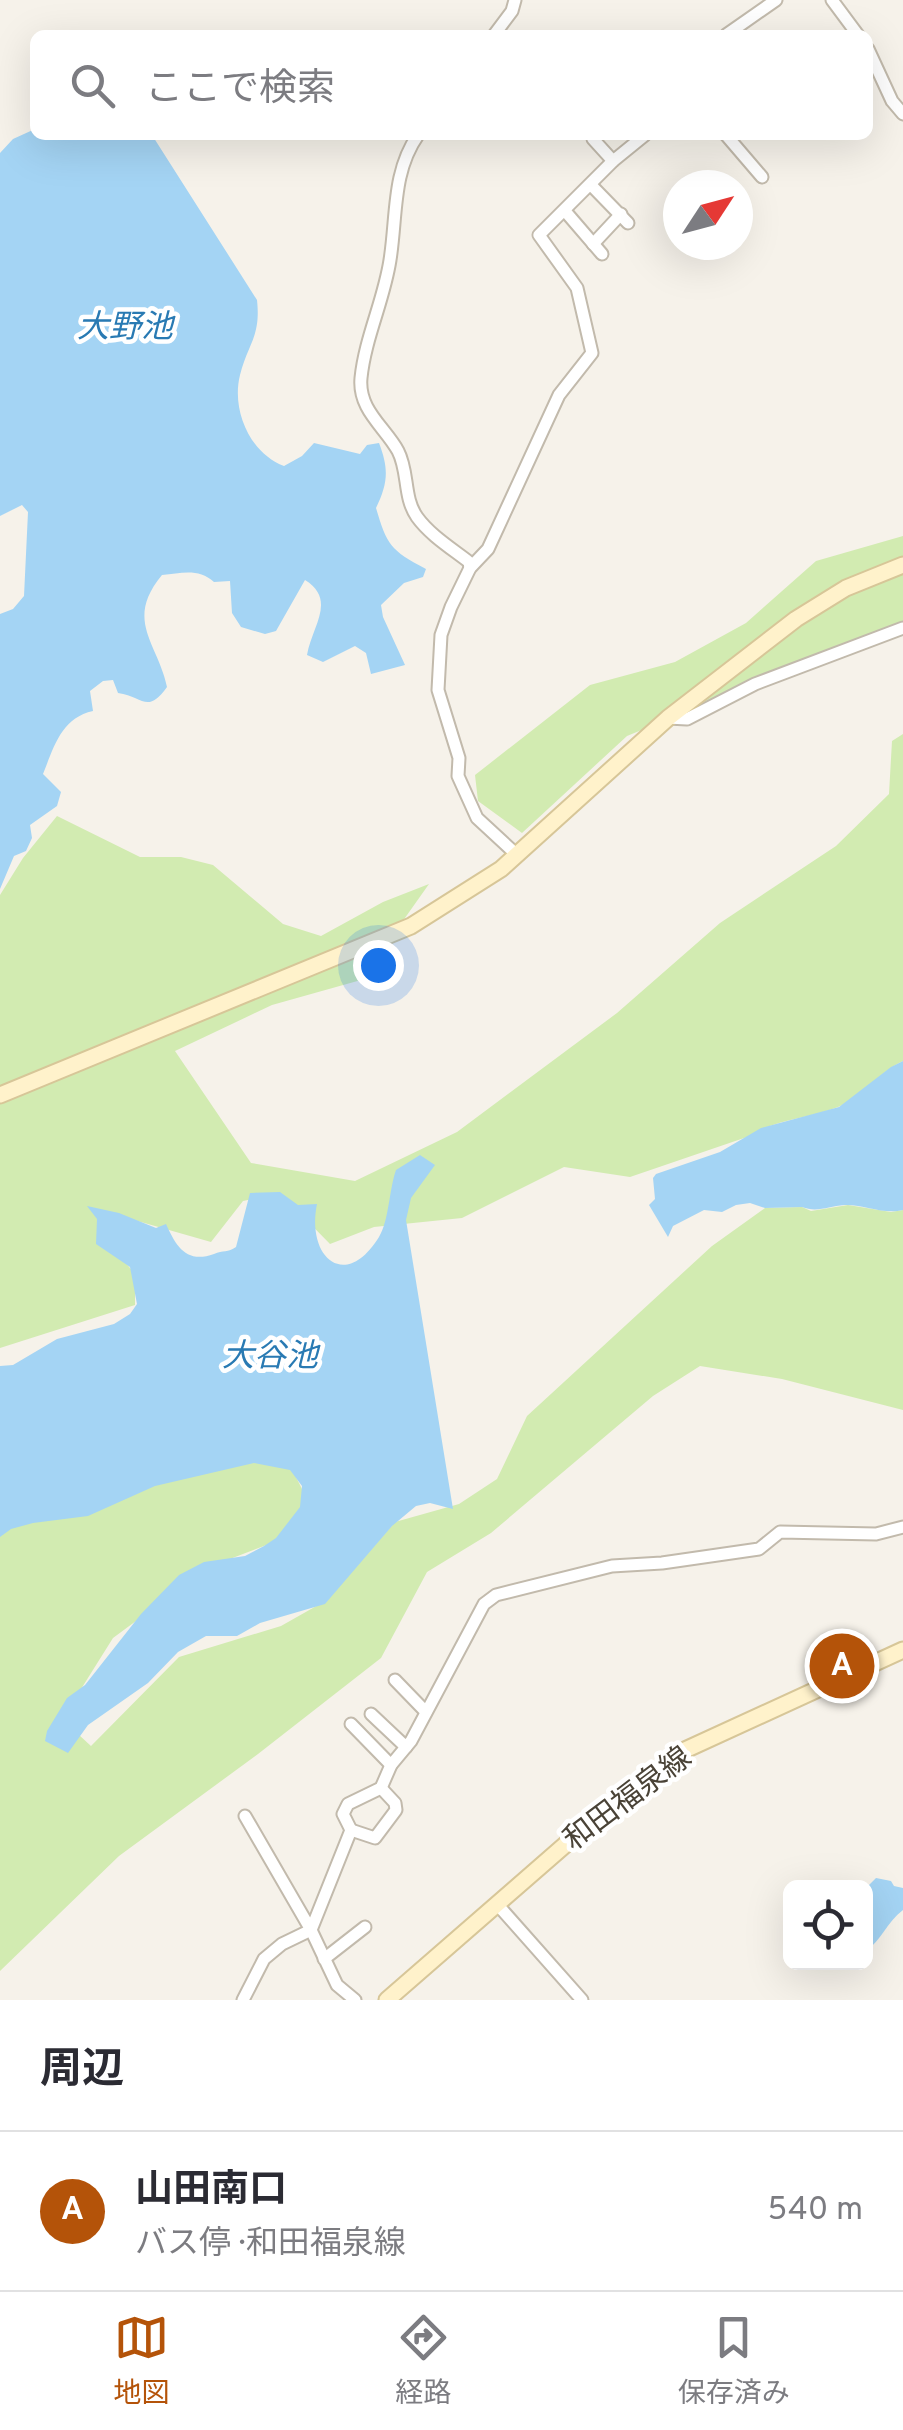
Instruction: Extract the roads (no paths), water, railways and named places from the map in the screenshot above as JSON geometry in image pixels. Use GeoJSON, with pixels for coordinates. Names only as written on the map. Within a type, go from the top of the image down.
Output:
{"type":"FeatureCollection","features":[{"type":"Feature","properties":{"kind":"street"},"geometry":{"type":"LineString","coordinates":[[498,30],[515,0]]}},
{"type":"Feature","properties":{"kind":"street"},"geometry":{"type":"LineString","coordinates":[[733,30],[776,0]]}},
{"type":"Feature","properties":{"kind":"street"},"geometry":{"type":"LineString","coordinates":[[832,0],[854,30]]}},
{"type":"Feature","properties":{"kind":"street"},"geometry":{"type":"LineString","coordinates":[[873,60],[892,101],[903,114]]}},
{"type":"Feature","properties":{"kind":"street"},"geometry":{"type":"LineString","coordinates":[[414,140],[404,154],[398,174],[387,283],[360,381],[364,402],[398,451],[414,514],[469,562],[470,568]]}},
{"type":"Feature","properties":{"kind":"street"},"geometry":{"type":"LineString","coordinates":[[594,140],[613,161]]}},
{"type":"Feature","properties":{"kind":"street"},"geometry":{"type":"LineString","coordinates":[[517,856],[477,818],[458,776],[458,758],[438,690],[441,634],[470,568],[488,549],[559,395],[592,353],[577,288],[539,235],[639,140]]}},
{"type":"Feature","properties":{"kind":"street"},"geometry":{"type":"LineString","coordinates":[[730,140],[762,178]]}},
{"type":"Feature","properties":{"kind":"street"},"geometry":{"type":"LineString","coordinates":[[565,211],[597,249],[624,219],[591,185]]}},
{"type":"Feature","properties":{"kind":"street"},"geometry":{"type":"LineString","coordinates":[[0,1095],[411,926],[517,856],[668,718],[796,619],[846,588],[903,565]]}},
{"type":"Feature","properties":{"kind":"street"},"geometry":{"type":"LineString","coordinates":[[668,718],[688,719],[755,684],[903,628]]}},
{"type":"Feature","properties":{"kind":"street"},"geometry":{"type":"LineString","coordinates":[[382,1788],[396,1810],[374,1838],[351,1830],[343,1814],[348,1804],[382,1788],[391,1765],[406,1747],[484,1604],[496,1596],[612,1566],[760,1549],[780,1532],[876,1534],[903,1526]]}},
{"type":"Feature","properties":{"kind":"street","name":"和田福泉線"},"geometry":{"type":"LineString","coordinates":[[387,2000],[620,1797],[685,1750],[903,1650]]}},
{"type":"Feature","properties":{"kind":"street"},"geometry":{"type":"LineString","coordinates":[[395,1680],[426,1712]]}},
{"type":"Feature","properties":{"kind":"street"},"geometry":{"type":"LineString","coordinates":[[371,1714],[406,1747]]}},
{"type":"Feature","properties":{"kind":"street"},"geometry":{"type":"LineString","coordinates":[[350,1724],[391,1765]]}},
{"type":"Feature","properties":{"kind":"street"},"geometry":{"type":"LineString","coordinates":[[245,1816],[311,1930],[336,1985],[355,2000]]}},
{"type":"Feature","properties":{"kind":"street"},"geometry":{"type":"LineString","coordinates":[[243,2000],[264,1959],[282,1944],[311,1930],[351,1830]]}},
{"type":"Feature","properties":{"kind":"street"},"geometry":{"type":"LineString","coordinates":[[497,1904],[582,2000]]}},
{"type":"Feature","properties":{"kind":"street"},"geometry":{"type":"LineString","coordinates":[[324,1959],[365,1926]]}},
{"type":"Feature","properties":{"kind":"water","name":"大野池"},"geometry":{"type":"Polygon","coordinates":[[[30,131],[30,140],[155,140],[257,300],[255,332],[238,389],[246,430],[262,452],[284,466],[302,456],[314,443],[360,454],[367,445],[379,443],[386,476],[376,508],[383,530],[397,551],[426,569],[423,577],[404,583],[381,605],[405,665],[371,674],[366,653],[355,646],[323,662],[307,655],[321,605],[320,596],[305,580],[276,631],[265,634],[241,627],[232,613],[230,581],[214,582],[190,572],[162,575],[145,606],[145,619],[167,687],[149,702],[118,693],[113,680],[103,681],[90,691],[93,711],[66,727],[43,774],[61,792],[57,806],[30,825],[32,838],[26,851],[14,856],[0,889],[0,614],[13,609],[24,596],[28,512],[22,505],[0,516],[0,153],[13,139],[30,131]]]}},
{"type":"Feature","properties":{"kind":"water"},"geometry":{"type":"Polygon","coordinates":[[[903,1061],[903,1210],[844,1205],[818,1209],[765,1208],[750,1203],[722,1212],[704,1210],[673,1226],[668,1237],[649,1205],[655,1199],[656,1174],[720,1152],[761,1128],[839,1107],[903,1061]]]}},
{"type":"Feature","properties":{"kind":"water","name":"大谷池"},"geometry":{"type":"Polygon","coordinates":[[[420,1155],[435,1165],[411,1198],[406,1220],[453,1509],[430,1503],[416,1506],[392,1526],[325,1604],[260,1623],[237,1636],[206,1636],[178,1652],[148,1683],[88,1725],[68,1753],[45,1741],[67,1698],[85,1685],[141,1614],[179,1575],[204,1562],[245,1556],[276,1538],[300,1507],[302,1486],[290,1470],[254,1463],[155,1486],[88,1516],[33,1523],[11,1529],[0,1537],[0,1366],[13,1365],[57,1339],[114,1324],[137,1304],[130,1267],[96,1244],[97,1219],[87,1206],[119,1213],[156,1228],[166,1224],[183,1251],[196,1257],[236,1247],[250,1193],[280,1192],[298,1205],[317,1204],[317,1239],[331,1261],[342,1265],[366,1254],[379,1237],[396,1170],[420,1155]]]}},
{"type":"Feature","properties":{"kind":"water"},"geometry":{"type":"Polygon","coordinates":[[[873,1881],[891,1881],[903,1888],[903,1910],[873,1945],[873,1881]]]}},
{"type":"Feature","properties":{"kind":"place","name":"山田南口"},"geometry":{"type":"Point","coordinates":[842,1666]}}]}
